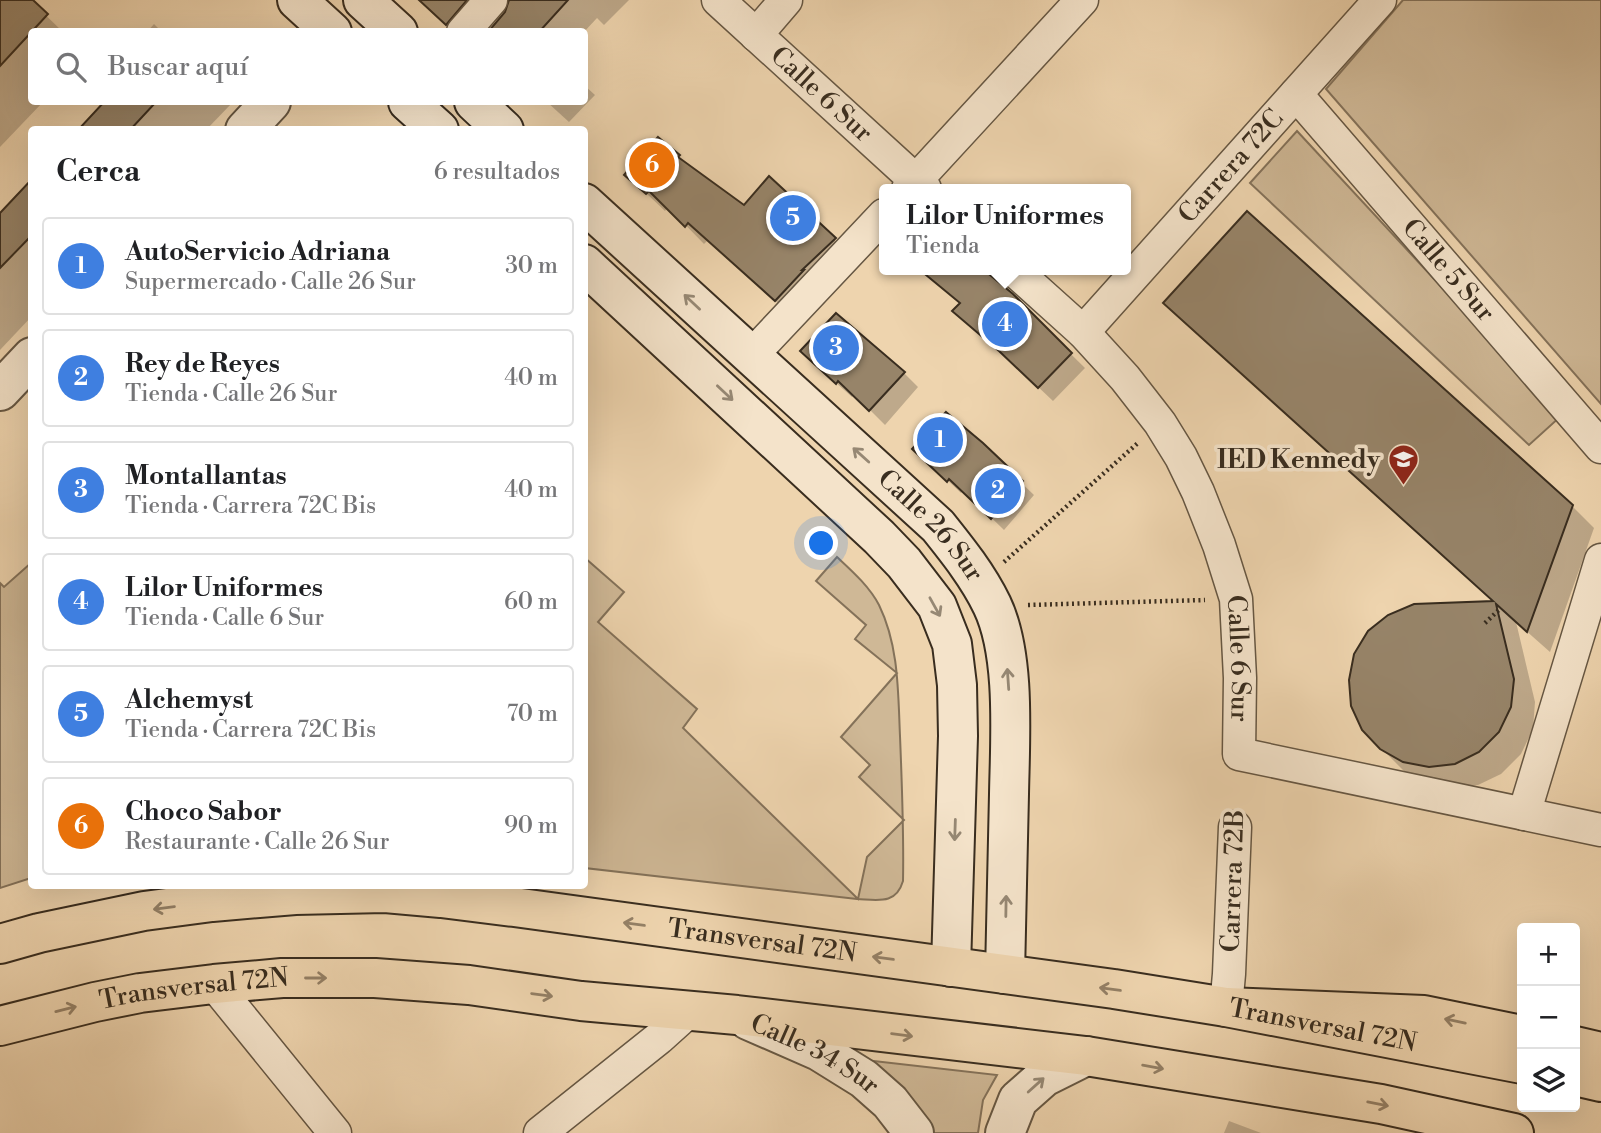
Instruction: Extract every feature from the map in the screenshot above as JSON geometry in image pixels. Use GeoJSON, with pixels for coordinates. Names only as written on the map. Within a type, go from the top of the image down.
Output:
{"type":"FeatureCollection","features":[{"type":"Feature","properties":{"kind":"main road"},"geometry":{"type":"LineString","coordinates":[[297,0],[329,28]]}},
{"type":"Feature","properties":{"kind":"main road"},"geometry":{"type":"LineString","coordinates":[[338,28],[364,1],[394,28]]}},
{"type":"Feature","properties":{"kind":"main road"},"geometry":{"type":"LineString","coordinates":[[249,126],[268,105]]}},
{"type":"Feature","properties":{"kind":"main road"},"geometry":{"type":"LineString","coordinates":[[411,105],[435,126]]}},
{"type":"Feature","properties":{"kind":"main road"},"geometry":{"type":"LineString","coordinates":[[477,105],[501,126]]}},
{"type":"Feature","properties":{"kind":"main road","name":"Calle 26 Sur"},"geometry":{"type":"LineString","coordinates":[[588,207],[938,526],[971,567],[986,595],[1004,640],[1008,674],[1010,730],[1005,974]]}},
{"type":"Feature","properties":{"kind":"main road","name":"Calle 26 Sur"},"geometry":{"type":"LineString","coordinates":[[588,268],[880,537],[905,563],[937,606],[952,645],[957,685],[951,967]]}},
{"type":"Feature","properties":{"kind":"main road"},"geometry":{"type":"LineString","coordinates":[[0,391],[28,361]]}},
{"type":"Feature","properties":{"kind":"main road"},"geometry":{"type":"LineString","coordinates":[[905,563],[938,526]]}},
{"type":"Feature","properties":{"kind":"main road","name":"Transversal 72N"},"geometry":{"type":"LineString","coordinates":[[0,944],[144,911],[295,895],[385,893],[452,899],[1005,974],[1226,1007],[1517,1063]]}},
{"type":"Feature","properties":{"kind":"main road","name":"Transversal 72N"},"geometry":{"type":"LineString","coordinates":[[0,1026],[139,993],[282,978],[375,978],[469,985],[581,1001],[737,1015],[1086,1056],[1381,1104],[1514,1133]]}},
{"type":"Feature","properties":{"kind":"main road"},"geometry":{"type":"LineString","coordinates":[[1226,1007],[1424,1015],[1517,1034]]}},
{"type":"Feature","properties":{"kind":"main road","name":"Calle 34 Sur"},"geometry":{"type":"LineString","coordinates":[[737,1015],[819,1051],[864,1079],[890,1102],[914,1133]]}},
{"type":"Feature","properties":{"kind":"main road"},"geometry":{"type":"LineString","coordinates":[[1580,1047],[1601,1052]]}},
{"type":"Feature","properties":{"kind":"main road"},"geometry":{"type":"LineString","coordinates":[[1005,1133],[1018,1100],[1044,1077],[1086,1056]]}},
{"type":"Feature","properties":{"kind":"main road"},"geometry":{"type":"LineString","coordinates":[[1580,1077],[1601,1082]]}},
{"type":"Feature","properties":{"kind":"street"},"geometry":{"type":"LineString","coordinates":[[466,28],[491,0]]}},
{"type":"Feature","properties":{"kind":"street","name":"Calle 6 Sur"},"geometry":{"type":"LineString","coordinates":[[718,0],[914,184]]}},
{"type":"Feature","properties":{"kind":"street"},"geometry":{"type":"LineString","coordinates":[[756,35],[786,0]]}},
{"type":"Feature","properties":{"kind":"street"},"geometry":{"type":"LineString","coordinates":[[918,184],[1082,0]]}},
{"type":"Feature","properties":{"kind":"street","name":"Carrera 72C"},"geometry":{"type":"LineString","coordinates":[[1083,332],[1380,0]]}},
{"type":"Feature","properties":{"kind":"street","name":"Calle 5 Sur"},"geometry":{"type":"LineString","coordinates":[[1296,94],[1601,447]]}},
{"type":"Feature","properties":{"kind":"street"},"geometry":{"type":"LineString","coordinates":[[751,356],[879,220]]}},
{"type":"Feature","properties":{"kind":"street","name":"Calle 6 Sur"},"geometry":{"type":"LineString","coordinates":[[1020,275],[1083,332],[1125,377],[1181,457],[1198,492],[1236,598],[1240,678],[1239,754],[1601,830]]}},
{"type":"Feature","properties":{"kind":"street"},"geometry":{"type":"LineString","coordinates":[[1524,814],[1601,560]]}},
{"type":"Feature","properties":{"kind":"street","name":"Carrera 72B"},"geometry":{"type":"LineString","coordinates":[[1226,1007],[1236,827]]}},
{"type":"Feature","properties":{"kind":"street"},"geometry":{"type":"LineString","coordinates":[[214,984],[335,1133]]}},
{"type":"Feature","properties":{"kind":"street"},"geometry":{"type":"LineString","coordinates":[[540,1133],[689,1011]]}},
{"type":"Feature","properties":{"kind":"path"},"geometry":{"type":"LineString","coordinates":[[986,595],[1160,424]]}},
{"type":"Feature","properties":{"kind":"path"},"geometry":{"type":"LineString","coordinates":[[986,595],[1236,598]]}},
{"type":"Feature","properties":{"kind":"path"},"geometry":{"type":"LineString","coordinates":[[1485,623],[1501,608]]}},
{"type":"Feature","properties":{"kind":"shaded area"},"geometry":{"type":"Polygon","coordinates":[[[1403,0],[1601,0],[1601,404],[1326,89],[1403,0]]]}},
{"type":"Feature","properties":{"kind":"shaded area"},"geometry":{"type":"Polygon","coordinates":[[[1297,131],[1561,416],[1529,445],[1250,183],[1297,131]]]}},
{"type":"Feature","properties":{"kind":"shaded area"},"geometry":{"type":"Polygon","coordinates":[[[837,557],[865,585],[879,605],[886,621],[897,673],[855,639],[866,625],[816,581],[837,557]]]}},
{"type":"Feature","properties":{"kind":"shaded area"},"geometry":{"type":"Polygon","coordinates":[[[588,561],[624,592],[598,622],[697,709],[683,728],[858,899],[867,857],[903,821],[903,881],[896,894],[885,899],[872,900],[857,899],[588,868],[588,561]]]}},
{"type":"Feature","properties":{"kind":"shaded area"},"geometry":{"type":"Polygon","coordinates":[[[28,566],[28,879],[0,888],[0,583],[4,587],[28,566]]]}},
{"type":"Feature","properties":{"kind":"shaded area"},"geometry":{"type":"Polygon","coordinates":[[[897,673],[903,819],[859,777],[870,765],[841,737],[897,673]]]}},
{"type":"Feature","properties":{"kind":"shaded area"},"geometry":{"type":"Polygon","coordinates":[[[856,1059],[997,1075],[983,1100],[978,1133],[932,1133],[856,1059]]]}},
{"type":"Feature","properties":{"kind":"building"},"geometry":{"type":"Polygon","coordinates":[[[0,0],[33,0],[48,14],[35,28],[28,28],[28,36],[0,66],[0,0]]]}},
{"type":"Feature","properties":{"kind":"building"},"geometry":{"type":"Polygon","coordinates":[[[419,0],[467,0],[446,25],[419,0]]]}},
{"type":"Feature","properties":{"kind":"building"},"geometry":{"type":"Polygon","coordinates":[[[509,0],[568,0],[543,28],[491,28],[505,12],[509,0]]]}},
{"type":"Feature","properties":{"kind":"building"},"geometry":{"type":"Polygon","coordinates":[[[101,105],[153,105],[134,126],[82,126],[101,105]]]}},
{"type":"Feature","properties":{"kind":"building"},"geometry":{"type":"Polygon","coordinates":[[[658,137],[680,155],[678,157],[744,205],[769,176],[836,238],[802,270],[775,301],[688,223],[685,227],[649,191],[646,194],[624,175],[658,137]]]}},
{"type":"Feature","properties":{"kind":"building"},"geometry":{"type":"Polygon","coordinates":[[[28,183],[28,239],[0,268],[0,213],[28,183]]]}},
{"type":"Feature","properties":{"kind":"building"},"geometry":{"type":"Polygon","coordinates":[[[1247,211],[1573,505],[1527,632],[1496,604],[1514,679],[1511,707],[1499,732],[1479,752],[1455,764],[1429,767],[1403,762],[1380,749],[1362,730],[1351,706],[1349,680],[1354,654],[1368,631],[1388,615],[1414,604],[1493,601],[1163,303],[1247,211]]]}},
{"type":"Feature","properties":{"kind":"building"},"geometry":{"type":"Polygon","coordinates":[[[926,275],[990,275],[1072,353],[1038,388],[952,311],[960,303],[926,275]]]}},
{"type":"Feature","properties":{"kind":"building"},"geometry":{"type":"Polygon","coordinates":[[[836,313],[905,372],[869,411],[838,381],[836,384],[800,351],[836,313]]]}},
{"type":"Feature","properties":{"kind":"building"},"geometry":{"type":"Polygon","coordinates":[[[946,412],[1023,481],[991,519],[912,449],[946,412]]]}},
{"type":"Feature","properties":{"kind":"place","name":"Choco Sabor"},"geometry":{"type":"Point","coordinates":[652,165]}},
{"type":"Feature","properties":{"kind":"place","name":"Alchemyst"},"geometry":{"type":"Point","coordinates":[793,218]}},
{"type":"Feature","properties":{"kind":"place","name":"Lilor Uniformes"},"geometry":{"type":"Point","coordinates":[1005,324]}},
{"type":"Feature","properties":{"kind":"place","name":"Montallantas"},"geometry":{"type":"Point","coordinates":[836,348]}},
{"type":"Feature","properties":{"kind":"place","name":"AutoServicio Adriana"},"geometry":{"type":"Point","coordinates":[940,440]}},
{"type":"Feature","properties":{"kind":"place","name":"IED Kennedy"},"geometry":{"type":"Point","coordinates":[1403,487]}},
{"type":"Feature","properties":{"kind":"place","name":"Rey de Reyes"},"geometry":{"type":"Point","coordinates":[998,491]}}]}
